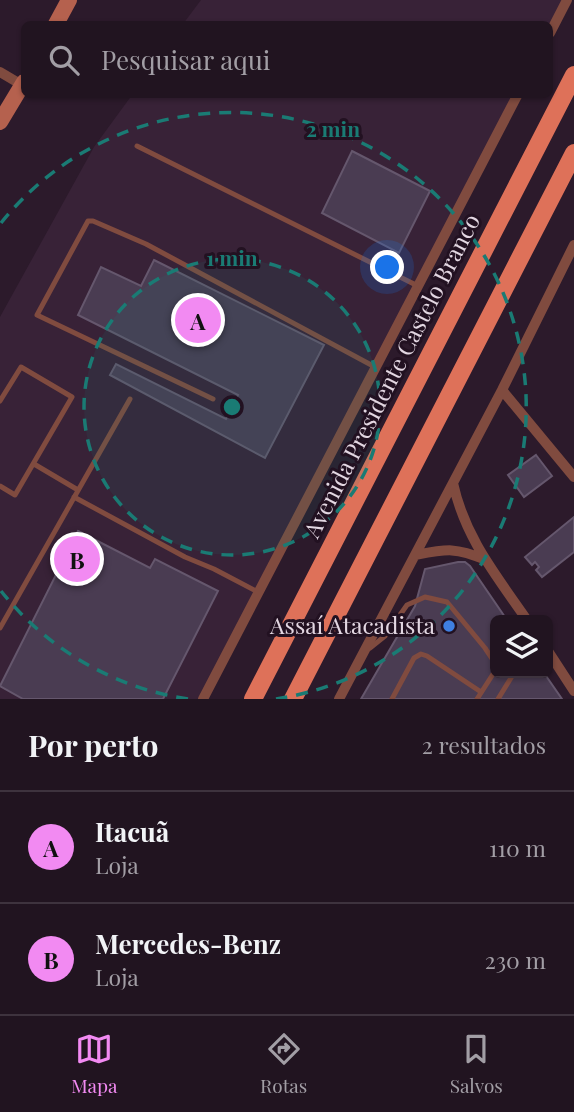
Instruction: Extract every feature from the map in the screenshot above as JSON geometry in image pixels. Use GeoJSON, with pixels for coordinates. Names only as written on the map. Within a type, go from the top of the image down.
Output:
{"type":"FeatureCollection","features":[{"type":"Feature","properties":{"kind":"main road","name":"Avenida Presidente Castelo Branco"},"geometry":{"type":"LineString","coordinates":[[253,699],[574,75]]}},
{"type":"Feature","properties":{"kind":"main road"},"geometry":{"type":"LineString","coordinates":[[293,699],[574,153]]}},
{"type":"Feature","properties":{"kind":"street"},"geometry":{"type":"LineString","coordinates":[[58,21],[69,0]]}},
{"type":"Feature","properties":{"kind":"street"},"geometry":{"type":"LineString","coordinates":[[553,27],[567,0]]}},
{"type":"Feature","properties":{"kind":"street"},"geometry":{"type":"LineString","coordinates":[[0,72],[21,82]]}},
{"type":"Feature","properties":{"kind":"street"},"geometry":{"type":"LineString","coordinates":[[0,122],[21,86]]}},
{"type":"Feature","properties":{"kind":"street","name":"Avenida Presidente Castelo Branco"},"geometry":{"type":"LineString","coordinates":[[203,699],[516,98]]}},
{"type":"Feature","properties":{"kind":"street"},"geometry":{"type":"LineString","coordinates":[[339,699],[502,390],[574,245]]}},
{"type":"Feature","properties":{"kind":"street"},"geometry":{"type":"LineString","coordinates":[[502,390],[574,477]]}},
{"type":"Feature","properties":{"kind":"street"},"geometry":{"type":"LineString","coordinates":[[453,483],[458,509],[469,534],[524,615]]}},
{"type":"Feature","properties":{"kind":"street"},"geometry":{"type":"LineString","coordinates":[[415,555],[463,550],[486,560]]}},
{"type":"Feature","properties":{"kind":"street"},"geometry":{"type":"LineString","coordinates":[[553,659],[574,691]]}},
{"type":"Feature","properties":{"kind":"lane"},"geometry":{"type":"LineString","coordinates":[[137,146],[418,286]]}},
{"type":"Feature","properties":{"kind":"lane"},"geometry":{"type":"LineString","coordinates":[[213,399],[37,315],[88,221],[146,244],[375,367]]}},
{"type":"Feature","properties":{"kind":"lane"},"geometry":{"type":"LineString","coordinates":[[0,401],[20,367],[72,397],[15,495],[0,486]]}},
{"type":"Feature","properties":{"kind":"lane"},"geometry":{"type":"LineString","coordinates":[[0,628],[130,399]]}},
{"type":"Feature","properties":{"kind":"lane"},"geometry":{"type":"LineString","coordinates":[[34,464],[78,490]]}},
{"type":"Feature","properties":{"kind":"lane"},"geometry":{"type":"LineString","coordinates":[[74,496],[185,557],[258,592]]}},
{"type":"Feature","properties":{"kind":"lane"},"geometry":{"type":"LineString","coordinates":[[362,654],[385,636],[407,605],[425,597],[447,602],[490,656]]}},
{"type":"Feature","properties":{"kind":"lane"},"geometry":{"type":"LineString","coordinates":[[392,699],[414,658],[421,654],[481,692]]}},
{"type":"Feature","properties":{"kind":"lane"},"geometry":{"type":"LineString","coordinates":[[477,699],[490,678]]}},
{"type":"Feature","properties":{"kind":"lane"},"geometry":{"type":"LineString","coordinates":[[498,699],[511,678]]}},
{"type":"Feature","properties":{"kind":"shaded area"},"geometry":{"type":"Polygon","coordinates":[[[201,0],[567,0],[552,21],[185,21],[201,0]]]}},
{"type":"Feature","properties":{"kind":"shaded area"},"geometry":{"type":"Polygon","coordinates":[[[130,98],[516,98],[203,699],[0,699],[0,317],[94,147],[130,98]]]}},
{"type":"Feature","properties":{"kind":"building"},"geometry":{"type":"Polygon","coordinates":[[[352,151],[430,191],[399,253],[322,213],[352,151]]]}},
{"type":"Feature","properties":{"kind":"building"},"geometry":{"type":"Polygon","coordinates":[[[154,260],[324,345],[265,458],[110,375],[116,364],[226,419],[238,395],[78,315],[101,267],[141,286],[154,260]]]}},
{"type":"Feature","properties":{"kind":"building"},"geometry":{"type":"Polygon","coordinates":[[[536,455],[552,476],[524,497],[508,475],[536,455]]]}},
{"type":"Feature","properties":{"kind":"building"},"geometry":{"type":"Polygon","coordinates":[[[574,517],[574,552],[542,577],[536,570],[539,567],[535,562],[532,565],[525,557],[574,517]]]}},
{"type":"Feature","properties":{"kind":"building"},"geometry":{"type":"Polygon","coordinates":[[[78,531],[150,568],[155,559],[218,591],[163,699],[23,699],[0,686],[78,531]]]}},
{"type":"Feature","properties":{"kind":"building","name":"Assaí Atacadista"},"geometry":{"type":"Polygon","coordinates":[[[465,562],[504,615],[490,615],[490,678],[547,678],[562,699],[361,699],[415,606],[425,569],[465,562]]]}},
{"type":"Feature","properties":{"kind":"place","name":"Itacuã"},"geometry":{"type":"Point","coordinates":[198,320]}},
{"type":"Feature","properties":{"kind":"place","name":"Mercedes-Benz"},"geometry":{"type":"Point","coordinates":[77,559]}},
{"type":"Feature","properties":{"kind":"place","name":"Assaí Atacadista"},"geometry":{"type":"Point","coordinates":[449,626]}}]}
